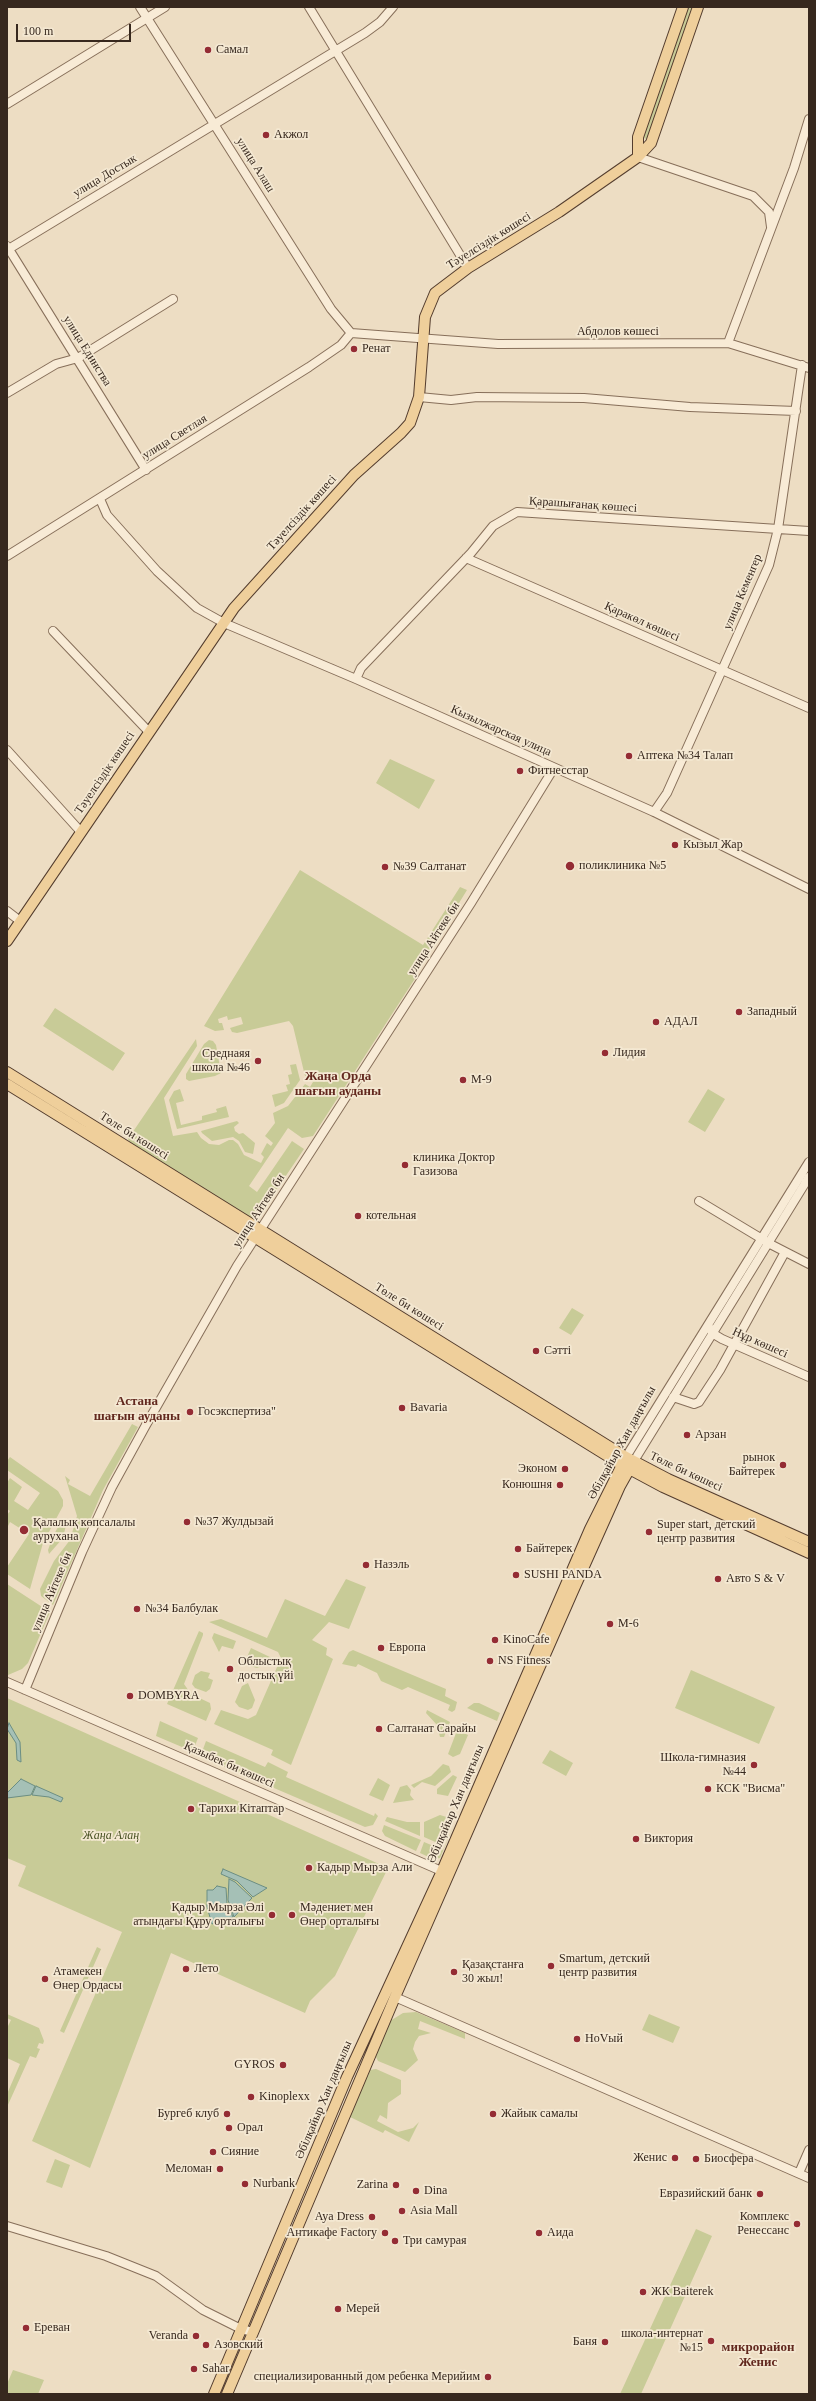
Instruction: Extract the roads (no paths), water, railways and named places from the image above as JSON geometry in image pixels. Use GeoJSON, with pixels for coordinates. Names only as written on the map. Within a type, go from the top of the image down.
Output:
{"type":"FeatureCollection","features":[{"type":"Feature","properties":{"kind":"main road"},"geometry":{"type":"LineString","coordinates":[[638,158],[638,138],[683,7]]}},
{"type":"Feature","properties":{"kind":"main road","name":"Тәуелсіздік көшесі"},"geometry":{"type":"LineString","coordinates":[[7,940],[224,623],[249,590],[354,475],[401,433],[415,413],[419,398],[425,317],[435,293],[468,268],[559,212],[638,158],[651,142],[698,7]]}},
{"type":"Feature","properties":{"kind":"main road","name":"Төле би көшесі"},"geometry":{"type":"LineString","coordinates":[[7,1072],[258,1234]]}},
{"type":"Feature","properties":{"kind":"main road","name":"Төле би көшесі"},"geometry":{"type":"LineString","coordinates":[[7,1084],[258,1234],[628,1463],[664,1487],[809,1552]]}},
{"type":"Feature","properties":{"kind":"main road","name":"Төле би көшесі"},"geometry":{"type":"LineString","coordinates":[[628,1463],[809,1542]]}},
{"type":"Feature","properties":{"kind":"main road","name":"Әбілқайыр Хан даңғылы"},"geometry":{"type":"LineString","coordinates":[[214,2394],[330,2116],[390,1995],[445,1873],[590,1529],[628,1463]]}},
{"type":"Feature","properties":{"kind":"main road","name":"Әбілқайыр Хан даңғылы"},"geometry":{"type":"LineString","coordinates":[[227,2394],[390,1995]]}},
{"type":"Feature","properties":{"kind":"street","name":"улица Алаш"},"geometry":{"type":"LineString","coordinates":[[140,7],[215,123],[331,309],[351,333]]}},
{"type":"Feature","properties":{"kind":"street"},"geometry":{"type":"LineString","coordinates":[[7,104],[165,7]]}},
{"type":"Feature","properties":{"kind":"street"},"geometry":{"type":"LineString","coordinates":[[309,7],[468,268]]}},
{"type":"Feature","properties":{"kind":"street","name":"улица Достык"},"geometry":{"type":"LineString","coordinates":[[8,248],[336,51],[380,22],[393,7]]}},
{"type":"Feature","properties":{"kind":"street"},"geometry":{"type":"LineString","coordinates":[[728,343],[771,228],[809,119]]}},
{"type":"Feature","properties":{"kind":"street"},"geometry":{"type":"LineString","coordinates":[[638,158],[753,196],[769,212],[771,228]]}},
{"type":"Feature","properties":{"kind":"street","name":"улица Единства"},"geometry":{"type":"LineString","coordinates":[[8,248],[78,358],[146,470]]}},
{"type":"Feature","properties":{"kind":"street"},"geometry":{"type":"LineString","coordinates":[[7,393],[56,364],[78,358],[173,299]]}},
{"type":"Feature","properties":{"kind":"street","name":"Абдолов көшесі"},"geometry":{"type":"LineString","coordinates":[[351,333],[498,344],[728,343],[805,367]]}},
{"type":"Feature","properties":{"kind":"street","name":"улица Светлая"},"geometry":{"type":"LineString","coordinates":[[7,556],[309,368],[341,345],[351,333]]}},
{"type":"Feature","properties":{"kind":"street","name":"улица Кеменгер"},"geometry":{"type":"LineString","coordinates":[[654,812],[667,793],[769,565],[778,529],[796,411],[805,367]]}},
{"type":"Feature","properties":{"kind":"street"},"geometry":{"type":"LineString","coordinates":[[419,398],[451,400],[477,397],[584,398],[690,407],[796,411]]}},
{"type":"Feature","properties":{"kind":"street","name":"Кызылжарская улица"},"geometry":{"type":"LineString","coordinates":[[100,499],[107,515],[157,571],[197,608],[224,623],[356,679],[654,812],[809,889]]}},
{"type":"Feature","properties":{"kind":"street","name":"Қарашығанақ көшесі"},"geometry":{"type":"LineString","coordinates":[[356,679],[361,668],[466,558],[493,526],[517,512],[809,531]]}},
{"type":"Feature","properties":{"kind":"street","name":"Қаракөл көшесі"},"geometry":{"type":"LineString","coordinates":[[466,558],[809,708]]}},
{"type":"Feature","properties":{"kind":"street"},"geometry":{"type":"LineString","coordinates":[[53,631],[149,732]]}},
{"type":"Feature","properties":{"kind":"street"},"geometry":{"type":"LineString","coordinates":[[7,750],[81,832]]}},
{"type":"Feature","properties":{"kind":"street","name":"улица Айтеке би"},"geometry":{"type":"LineString","coordinates":[[25,1690],[76,1565],[112,1487],[237,1266],[471,903],[554,768]]}},
{"type":"Feature","properties":{"kind":"street"},"geometry":{"type":"LineString","coordinates":[[7,911],[20,921]]}},
{"type":"Feature","properties":{"kind":"street","name":"Әбілқайыр Хан даңғылы"},"geometry":{"type":"LineString","coordinates":[[628,1463],[709,1322],[809,1162]]}},
{"type":"Feature","properties":{"kind":"street","name":"Әбілқайыр Хан даңғылы"},"geometry":{"type":"LineString","coordinates":[[628,1463],[673,1397],[809,1178]]}},
{"type":"Feature","properties":{"kind":"street"},"geometry":{"type":"LineString","coordinates":[[699,1201],[768,1243],[809,1264]]}},
{"type":"Feature","properties":{"kind":"street"},"geometry":{"type":"LineString","coordinates":[[673,1397],[694,1404],[699,1402],[720,1370],[732,1344],[785,1252]]}},
{"type":"Feature","properties":{"kind":"street"},"geometry":{"type":"LineString","coordinates":[[709,1322],[712,1333]]}},
{"type":"Feature","properties":{"kind":"street","name":"Нұр көшесі"},"geometry":{"type":"LineString","coordinates":[[712,1333],[732,1344],[809,1377]]}},
{"type":"Feature","properties":{"kind":"street","name":"Қазыбек би көшесі"},"geometry":{"type":"LineString","coordinates":[[7,1682],[445,1873]]}},
{"type":"Feature","properties":{"kind":"street"},"geometry":{"type":"LineString","coordinates":[[390,1995],[809,2178]]}},
{"type":"Feature","properties":{"kind":"street"},"geometry":{"type":"LineString","coordinates":[[799,2173],[809,2150]]}},
{"type":"Feature","properties":{"kind":"street"},"geometry":{"type":"LineString","coordinates":[[7,2226],[106,2256],[156,2276],[203,2310],[241,2329],[253,2332]]}},
{"type":"Feature","properties":{"kind":"place","name":"Самал"},"geometry":{"type":"Point","coordinates":[208,50]}},
{"type":"Feature","properties":{"kind":"place","name":"Акжол"},"geometry":{"type":"Point","coordinates":[266,135]}},
{"type":"Feature","properties":{"kind":"place","name":"Ренат"},"geometry":{"type":"Point","coordinates":[354,349]}},
{"type":"Feature","properties":{"kind":"place","name":"Аптека №34 Талап"},"geometry":{"type":"Point","coordinates":[629,756]}},
{"type":"Feature","properties":{"kind":"place","name":"Фитнесстар"},"geometry":{"type":"Point","coordinates":[520,771]}},
{"type":"Feature","properties":{"kind":"place","name":"Кызыл Жар"},"geometry":{"type":"Point","coordinates":[675,845]}},
{"type":"Feature","properties":{"kind":"place","name":"поликлиника №5"},"geometry":{"type":"Point","coordinates":[570,866]}},
{"type":"Feature","properties":{"kind":"place","name":"№39 Салтанат"},"geometry":{"type":"Point","coordinates":[385,867]}},
{"type":"Feature","properties":{"kind":"place","name":"Западный"},"geometry":{"type":"Point","coordinates":[739,1012]}},
{"type":"Feature","properties":{"kind":"place","name":"АДАЛ"},"geometry":{"type":"Point","coordinates":[656,1022]}},
{"type":"Feature","properties":{"kind":"place","name":"Лидия"},"geometry":{"type":"Point","coordinates":[605,1053]}},
{"type":"Feature","properties":{"kind":"place","name":"Среднаяя школа №46"},"geometry":{"type":"Point","coordinates":[258,1061]}},
{"type":"Feature","properties":{"kind":"place","name":"M-9"},"geometry":{"type":"Point","coordinates":[463,1080]}},
{"type":"Feature","properties":{"kind":"place","name":"клиника Доктор Газизова"},"geometry":{"type":"Point","coordinates":[405,1165]}},
{"type":"Feature","properties":{"kind":"place","name":"котельная"},"geometry":{"type":"Point","coordinates":[358,1216]}},
{"type":"Feature","properties":{"kind":"place","name":"Cәтті"},"geometry":{"type":"Point","coordinates":[536,1351]}},
{"type":"Feature","properties":{"kind":"place","name":"Bavaria"},"geometry":{"type":"Point","coordinates":[402,1408]}},
{"type":"Feature","properties":{"kind":"place","name":"Госэкспертиза\""},"geometry":{"type":"Point","coordinates":[190,1412]}},
{"type":"Feature","properties":{"kind":"place","name":"Арзан"},"geometry":{"type":"Point","coordinates":[687,1435]}},
{"type":"Feature","properties":{"kind":"place","name":"рынок Байтерек"},"geometry":{"type":"Point","coordinates":[783,1465]}},
{"type":"Feature","properties":{"kind":"place","name":"Эконом"},"geometry":{"type":"Point","coordinates":[565,1469]}},
{"type":"Feature","properties":{"kind":"place","name":"Конюшня"},"geometry":{"type":"Point","coordinates":[560,1485]}},
{"type":"Feature","properties":{"kind":"place","name":"№37 Жулдызай"},"geometry":{"type":"Point","coordinates":[187,1522]}},
{"type":"Feature","properties":{"kind":"place","name":"Қалалық көпсалалы аурухана"},"geometry":{"type":"Point","coordinates":[24,1530]}},
{"type":"Feature","properties":{"kind":"place","name":"Super start, детский центр развития"},"geometry":{"type":"Point","coordinates":[649,1532]}},
{"type":"Feature","properties":{"kind":"place","name":"Байтерек"},"geometry":{"type":"Point","coordinates":[518,1549]}},
{"type":"Feature","properties":{"kind":"place","name":"Назэль"},"geometry":{"type":"Point","coordinates":[366,1565]}},
{"type":"Feature","properties":{"kind":"place","name":"SUSHI PANDA"},"geometry":{"type":"Point","coordinates":[516,1575]}},
{"type":"Feature","properties":{"kind":"place","name":"Авто S & V"},"geometry":{"type":"Point","coordinates":[718,1579]}},
{"type":"Feature","properties":{"kind":"place","name":"№34 Балбулак"},"geometry":{"type":"Point","coordinates":[137,1609]}},
{"type":"Feature","properties":{"kind":"place","name":"M-6"},"geometry":{"type":"Point","coordinates":[610,1624]}},
{"type":"Feature","properties":{"kind":"place","name":"KinoCafe"},"geometry":{"type":"Point","coordinates":[495,1640]}},
{"type":"Feature","properties":{"kind":"place","name":"Европа"},"geometry":{"type":"Point","coordinates":[381,1648]}},
{"type":"Feature","properties":{"kind":"place","name":"NS Fitness"},"geometry":{"type":"Point","coordinates":[490,1661]}},
{"type":"Feature","properties":{"kind":"place","name":"Облыстық достық үйі"},"geometry":{"type":"Point","coordinates":[230,1669]}},
{"type":"Feature","properties":{"kind":"place","name":"DOMBYRA"},"geometry":{"type":"Point","coordinates":[130,1696]}},
{"type":"Feature","properties":{"kind":"place","name":"Салтанат Сарайы"},"geometry":{"type":"Point","coordinates":[379,1729]}},
{"type":"Feature","properties":{"kind":"place","name":"Школа-гимназия №44"},"geometry":{"type":"Point","coordinates":[754,1765]}},
{"type":"Feature","properties":{"kind":"place","name":"КСК \"Висма\""},"geometry":{"type":"Point","coordinates":[708,1789]}},
{"type":"Feature","properties":{"kind":"place","name":"Тарихи Кітаптар"},"geometry":{"type":"Point","coordinates":[191,1809]}},
{"type":"Feature","properties":{"kind":"place","name":"Виктория"},"geometry":{"type":"Point","coordinates":[636,1839]}},
{"type":"Feature","properties":{"kind":"place","name":"Кадыр Мырза Али"},"geometry":{"type":"Point","coordinates":[309,1868]}},
{"type":"Feature","properties":{"kind":"place","name":"Қадыр Мырза Әлі атындағы Құру орталығы"},"geometry":{"type":"Point","coordinates":[272,1915]}},
{"type":"Feature","properties":{"kind":"place","name":"Мәдениет мен Өнер орталығы"},"geometry":{"type":"Point","coordinates":[292,1915]}},
{"type":"Feature","properties":{"kind":"place","name":"Smartum, детский центр развития"},"geometry":{"type":"Point","coordinates":[551,1966]}},
{"type":"Feature","properties":{"kind":"place","name":"Лето"},"geometry":{"type":"Point","coordinates":[186,1969]}},
{"type":"Feature","properties":{"kind":"place","name":"Қазақстанға 30 жыл!"},"geometry":{"type":"Point","coordinates":[454,1972]}},
{"type":"Feature","properties":{"kind":"place","name":"Атамекен Өнер Ордасы"},"geometry":{"type":"Point","coordinates":[45,1979]}},
{"type":"Feature","properties":{"kind":"place","name":"НоVый"},"geometry":{"type":"Point","coordinates":[577,2039]}},
{"type":"Feature","properties":{"kind":"place","name":"GYROS"},"geometry":{"type":"Point","coordinates":[283,2065]}},
{"type":"Feature","properties":{"kind":"place","name":"Kinoplexx"},"geometry":{"type":"Point","coordinates":[251,2097]}},
{"type":"Feature","properties":{"kind":"place","name":"Бургеб клуб"},"geometry":{"type":"Point","coordinates":[227,2114]}},
{"type":"Feature","properties":{"kind":"place","name":"Жайык самалы"},"geometry":{"type":"Point","coordinates":[493,2114]}},
{"type":"Feature","properties":{"kind":"place","name":"Орал"},"geometry":{"type":"Point","coordinates":[229,2128]}},
{"type":"Feature","properties":{"kind":"place","name":"Сияние"},"geometry":{"type":"Point","coordinates":[213,2152]}},
{"type":"Feature","properties":{"kind":"place","name":"Женис"},"geometry":{"type":"Point","coordinates":[675,2158]}},
{"type":"Feature","properties":{"kind":"place","name":"Биосфера"},"geometry":{"type":"Point","coordinates":[696,2159]}},
{"type":"Feature","properties":{"kind":"place","name":"Меломан"},"geometry":{"type":"Point","coordinates":[220,2169]}},
{"type":"Feature","properties":{"kind":"place","name":"Nurbank"},"geometry":{"type":"Point","coordinates":[245,2184]}},
{"type":"Feature","properties":{"kind":"place","name":"Zarina"},"geometry":{"type":"Point","coordinates":[396,2185]}},
{"type":"Feature","properties":{"kind":"place","name":"Dina"},"geometry":{"type":"Point","coordinates":[416,2191]}},
{"type":"Feature","properties":{"kind":"place","name":"Евразийский банк"},"geometry":{"type":"Point","coordinates":[760,2194]}},
{"type":"Feature","properties":{"kind":"place","name":"Asia Mall"},"geometry":{"type":"Point","coordinates":[402,2211]}},
{"type":"Feature","properties":{"kind":"place","name":"Aya Dress"},"geometry":{"type":"Point","coordinates":[372,2217]}},
{"type":"Feature","properties":{"kind":"place","name":"Комплекс Ренессанс"},"geometry":{"type":"Point","coordinates":[797,2224]}},
{"type":"Feature","properties":{"kind":"place","name":"Антикафе Factory"},"geometry":{"type":"Point","coordinates":[385,2233]}},
{"type":"Feature","properties":{"kind":"place","name":"Аида"},"geometry":{"type":"Point","coordinates":[539,2233]}},
{"type":"Feature","properties":{"kind":"place","name":"Три самурая"},"geometry":{"type":"Point","coordinates":[395,2241]}},
{"type":"Feature","properties":{"kind":"place","name":"ЖК Baiterek"},"geometry":{"type":"Point","coordinates":[643,2292]}},
{"type":"Feature","properties":{"kind":"place","name":"Мерей"},"geometry":{"type":"Point","coordinates":[338,2309]}},
{"type":"Feature","properties":{"kind":"place","name":"Ереван"},"geometry":{"type":"Point","coordinates":[26,2328]}},
{"type":"Feature","properties":{"kind":"place","name":"Veranda"},"geometry":{"type":"Point","coordinates":[196,2336]}},
{"type":"Feature","properties":{"kind":"place","name":"школа-интернат №15"},"geometry":{"type":"Point","coordinates":[711,2341]}},
{"type":"Feature","properties":{"kind":"place","name":"Баня"},"geometry":{"type":"Point","coordinates":[605,2342]}},
{"type":"Feature","properties":{"kind":"place","name":"Азовский"},"geometry":{"type":"Point","coordinates":[206,2345]}},
{"type":"Feature","properties":{"kind":"place","name":"Sahar"},"geometry":{"type":"Point","coordinates":[194,2369]}},
{"type":"Feature","properties":{"kind":"place","name":"специализированный дом ребенка Мерийим"},"geometry":{"type":"Point","coordinates":[488,2377]}},
{"type":"Feature","properties":{"kind":"district","name":"Жаңа Орда шағын ауданы"},"geometry":{"type":"Point","coordinates":[338,1084]}},
{"type":"Feature","properties":{"kind":"district","name":"Астана шағын ауданы"},"geometry":{"type":"Point","coordinates":[137,1410]}},
{"type":"Feature","properties":{"kind":"district","name":"микрорайон Женис"},"geometry":{"type":"Point","coordinates":[758,2356]}},
{"type":"Feature","properties":{"kind":"park label","name":"Жаңа Алаң"},"geometry":{"type":"Point","coordinates":[111,1836]}}]}
